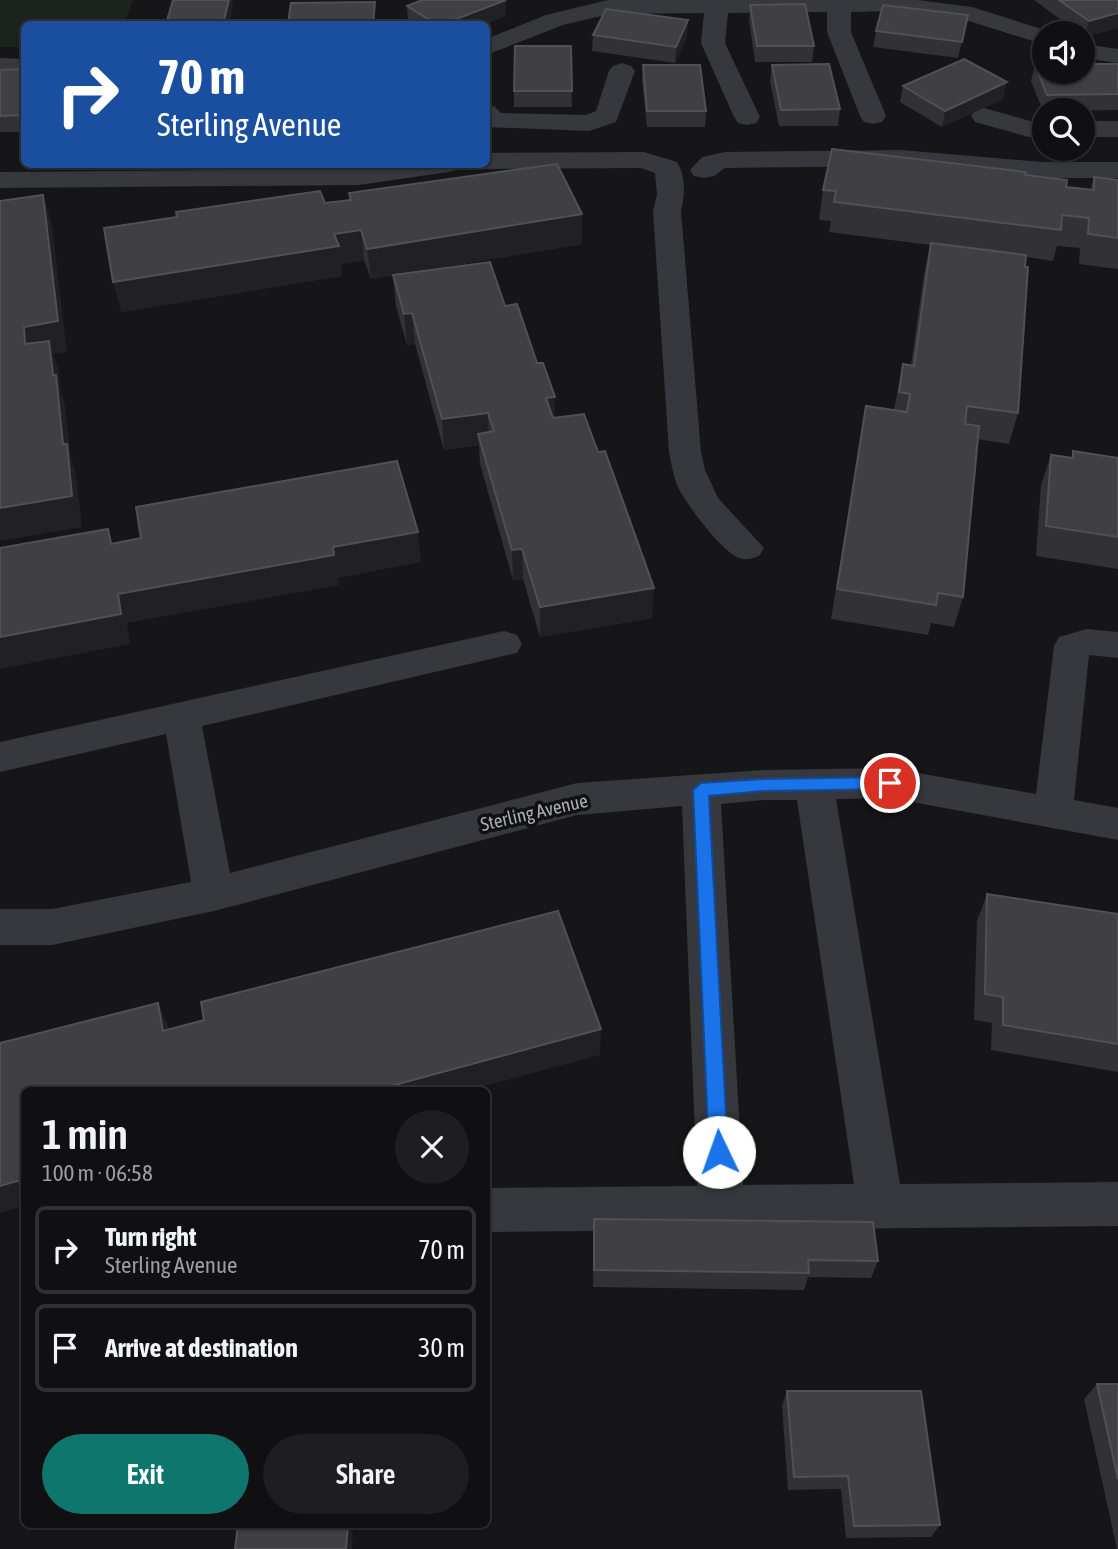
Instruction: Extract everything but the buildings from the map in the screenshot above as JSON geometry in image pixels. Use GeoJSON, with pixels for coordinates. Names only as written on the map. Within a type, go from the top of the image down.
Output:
{"type":"FeatureCollection","features":[{"type":"Feature","properties":{"kind":"street"},"geometry":{"type":"LineString","coordinates":[[988,19],[1005,0]]}},
{"type":"Feature","properties":{"kind":"street"},"geometry":{"type":"LineString","coordinates":[[490,46],[545,13],[609,7],[893,2],[972,14],[1032,34]]}},
{"type":"Feature","properties":{"kind":"street"},"geometry":{"type":"LineString","coordinates":[[839,4],[839,32],[873,116]]}},
{"type":"Feature","properties":{"kind":"street"},"geometry":{"type":"LineString","coordinates":[[717,5],[713,43],[747,117]]}},
{"type":"Feature","properties":{"kind":"street"},"geometry":{"type":"LineString","coordinates":[[1095,53],[1118,56]]}},
{"type":"Feature","properties":{"kind":"street"},"geometry":{"type":"LineString","coordinates":[[0,66],[21,65]]}},
{"type":"Feature","properties":{"kind":"street"},"geometry":{"type":"LineString","coordinates":[[490,116],[494,121],[589,123],[607,116],[622,71]]}},
{"type":"Feature","properties":{"kind":"street"},"geometry":{"type":"LineString","coordinates":[[984,116],[1032,129]]}},
{"type":"Feature","properties":{"kind":"street"},"geometry":{"type":"LineString","coordinates":[[1095,129],[1118,129]]}},
{"type":"Feature","properties":{"kind":"street"},"geometry":{"type":"LineString","coordinates":[[704,170],[712,163],[725,160],[890,158],[1043,170],[1118,170]]}},
{"type":"Feature","properties":{"kind":"street"},"geometry":{"type":"LineString","coordinates":[[490,161],[644,160],[667,168],[671,200],[667,211],[685,452],[690,482],[698,498],[747,548]]}},
{"type":"Feature","properties":{"kind":"street"},"geometry":{"type":"LineString","coordinates":[[0,180],[359,177],[420,168]]}},
{"type":"Feature","properties":{"kind":"street"},"geometry":{"type":"LineString","coordinates":[[1053,812],[1072,646],[1087,642],[1118,645]]}},
{"type":"Feature","properties":{"kind":"street"},"geometry":{"type":"LineString","coordinates":[[0,757],[504,645]]}},
{"type":"Feature","properties":{"kind":"street"},"geometry":{"type":"LineString","coordinates":[[181,715],[214,894]]}},
{"type":"Feature","properties":{"kind":"street","name":"Sterling Avenue"},"geometry":{"type":"LineString","coordinates":[[0,927],[52,927],[214,894],[578,799],[814,784],[890,783],[1118,824]]}},
{"type":"Feature","properties":{"kind":"street"},"geometry":{"type":"LineString","coordinates":[[814,784],[881,1207]]}},
{"type":"Feature","properties":{"kind":"street"},"geometry":{"type":"LineString","coordinates":[[701,790],[721,1208]]}},
{"type":"Feature","properties":{"kind":"street"},"geometry":{"type":"LineString","coordinates":[[490,1210],[1118,1205]]}},
{"type":"Feature","properties":{"kind":"shaded area"},"geometry":{"type":"Polygon","coordinates":[[[0,0],[133,0],[125,21],[21,21],[21,47],[0,47],[0,0]]]}},
{"type":"Feature","properties":{"kind":"route"},"geometry":{"type":"LineString","coordinates":[[719,1152],[701,790],[763,785],[890,783]]}}]}
